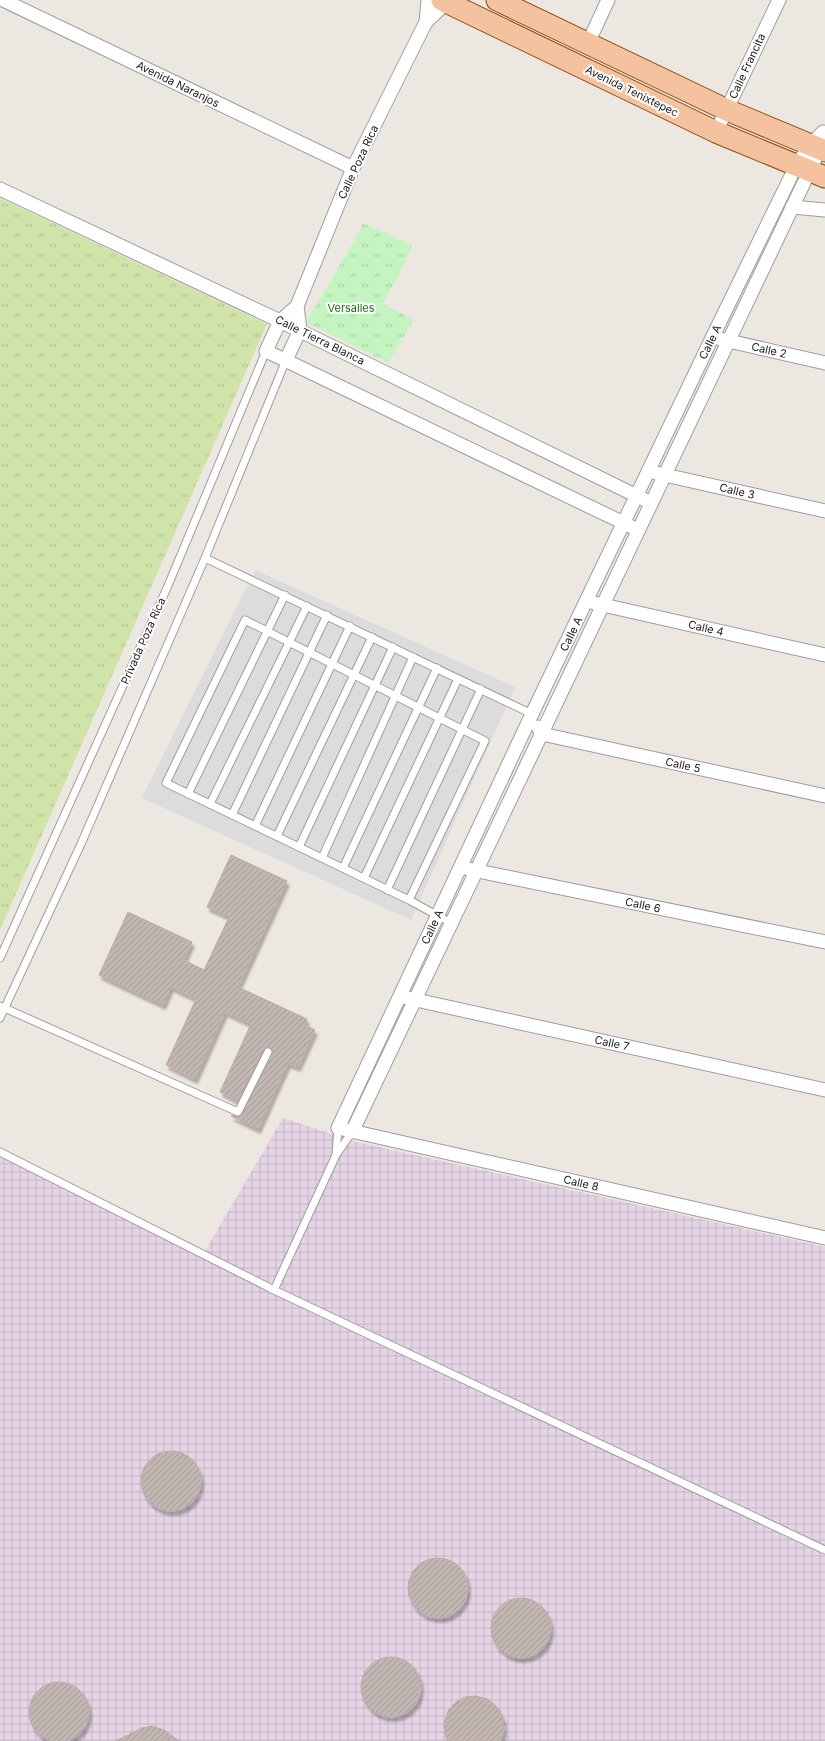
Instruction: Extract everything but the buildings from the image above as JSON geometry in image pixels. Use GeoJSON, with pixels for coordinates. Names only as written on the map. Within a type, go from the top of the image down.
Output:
{"type":"FeatureCollection","features":[{"type":"Feature","properties":{"kind":"main road"},"geometry":{"type":"LineString","coordinates":[[497,0],[727,110],[821,141]]}},
{"type":"Feature","properties":{"kind":"main road","name":"Avenida Tenixtepec"},"geometry":{"type":"LineString","coordinates":[[439,1],[716,132],[810,171]]}},
{"type":"Feature","properties":{"kind":"street","name":"Avenida Naranjos"},"geometry":{"type":"LineString","coordinates":[[3,0],[353,168]]}},
{"type":"Feature","properties":{"kind":"street"},"geometry":{"type":"LineString","coordinates":[[588,43],[608,0]]}},
{"type":"Feature","properties":{"kind":"street","name":"Calle Francita"},"geometry":{"type":"LineString","coordinates":[[716,132],[779,0]]}},
{"type":"Feature","properties":{"kind":"street","name":"Calle Poza Rica"},"geometry":{"type":"LineString","coordinates":[[426,22],[439,1]]}},
{"type":"Feature","properties":{"kind":"street","name":"Calle Poza Rica"},"geometry":{"type":"LineString","coordinates":[[280,321],[297,306],[353,168],[426,22],[439,1]]}},
{"type":"Feature","properties":{"kind":"street","name":"Calle A"},"geometry":{"type":"LineString","coordinates":[[352,1132],[810,171],[821,141]]}},
{"type":"Feature","properties":{"kind":"street","name":"Calle A"},"geometry":{"type":"LineString","coordinates":[[338,1128],[532,714],[712,338],[810,171]]}},
{"type":"Feature","properties":{"kind":"street","name":"Calle Tierra Blanca"},"geometry":{"type":"LineString","coordinates":[[0,189],[300,330],[652,503]]}},
{"type":"Feature","properties":{"kind":"street"},"geometry":{"type":"LineString","coordinates":[[792,207],[825,210]]}},
{"type":"Feature","properties":{"kind":"street","name":"Calle Poza Rica"},"geometry":{"type":"LineString","coordinates":[[297,306],[300,330]]}},
{"type":"Feature","properties":{"kind":"street","name":"Privada Poza Rica"},"geometry":{"type":"LineString","coordinates":[[266,351],[280,321]]}},
{"type":"Feature","properties":{"kind":"street"},"geometry":{"type":"LineString","coordinates":[[286,360],[300,330]]}},
{"type":"Feature","properties":{"kind":"street","name":"Calle 2"},"geometry":{"type":"LineString","coordinates":[[712,338],[825,363]]}},
{"type":"Feature","properties":{"kind":"street"},"geometry":{"type":"LineString","coordinates":[[266,351],[639,530]]}},
{"type":"Feature","properties":{"kind":"street","name":"Calle 3"},"geometry":{"type":"LineString","coordinates":[[649,471],[825,511]]}},
{"type":"Feature","properties":{"kind":"street","name":"Calle 4"},"geometry":{"type":"LineString","coordinates":[[587,601],[825,655]]}},
{"type":"Feature","properties":{"kind":"street"},"geometry":{"type":"LineString","coordinates":[[532,714],[542,734]]}},
{"type":"Feature","properties":{"kind":"street","name":"Calle 5"},"geometry":{"type":"LineString","coordinates":[[542,734],[825,796]]}},
{"type":"Feature","properties":{"kind":"street","name":"Calle 6"},"geometry":{"type":"LineString","coordinates":[[460,867],[825,942]]}},
{"type":"Feature","properties":{"kind":"street","name":"Calle 7"},"geometry":{"type":"LineString","coordinates":[[399,996],[825,1090]]}},
{"type":"Feature","properties":{"kind":"street","name":"Calle 8"},"geometry":{"type":"LineString","coordinates":[[338,1128],[825,1238]]}},
{"type":"Feature","properties":{"kind":"lane","name":"Privada Poza Rica"},"geometry":{"type":"LineString","coordinates":[[0,958],[167,588],[266,351]]}},
{"type":"Feature","properties":{"kind":"lane"},"geometry":{"type":"LineString","coordinates":[[0,1018],[2,1007],[81,844],[205,558],[286,360]]}},
{"type":"Feature","properties":{"kind":"lane"},"geometry":{"type":"LineString","coordinates":[[205,558],[328,615],[532,714]]}},
{"type":"Feature","properties":{"kind":"lane"},"geometry":{"type":"LineString","coordinates":[[188,794],[285,596]]}},
{"type":"Feature","properties":{"kind":"lane"},"geometry":{"type":"LineString","coordinates":[[210,804],[288,642],[307,606]]}},
{"type":"Feature","properties":{"kind":"lane"},"geometry":{"type":"LineString","coordinates":[[232,815],[328,615]]}},
{"type":"Feature","properties":{"kind":"lane"},"geometry":{"type":"LineString","coordinates":[[409,900],[485,741],[245,620],[166,783],[409,900],[451,923]]}},
{"type":"Feature","properties":{"kind":"lane"},"geometry":{"type":"LineString","coordinates":[[255,826],[350,626]]}},
{"type":"Feature","properties":{"kind":"lane"},"geometry":{"type":"LineString","coordinates":[[277,836],[353,674],[372,637]]}},
{"type":"Feature","properties":{"kind":"lane"},"geometry":{"type":"LineString","coordinates":[[299,847],[393,647]]}},
{"type":"Feature","properties":{"kind":"lane"},"geometry":{"type":"LineString","coordinates":[[322,858],[413,657]]}},
{"type":"Feature","properties":{"kind":"lane"},"geometry":{"type":"LineString","coordinates":[[343,868],[437,668]]}},
{"type":"Feature","properties":{"kind":"lane"},"geometry":{"type":"LineString","coordinates":[[364,878],[458,679]]}},
{"type":"Feature","properties":{"kind":"lane"},"geometry":{"type":"LineString","coordinates":[[387,890],[481,689]]}},
{"type":"Feature","properties":{"kind":"lane"},"geometry":{"type":"LineString","coordinates":[[2,1007],[238,1112],[268,1052]]}},
{"type":"Feature","properties":{"kind":"lane"},"geometry":{"type":"LineString","coordinates":[[336,1154],[338,1128]]}},
{"type":"Feature","properties":{"kind":"lane"},"geometry":{"type":"LineString","coordinates":[[274,1290],[336,1154],[352,1132]]}},
{"type":"Feature","properties":{"kind":"lane"},"geometry":{"type":"LineString","coordinates":[[0,1152],[274,1290],[825,1550]]}},
{"type":"Feature","properties":{"kind":"shaded area"},"geometry":{"type":"Polygon","coordinates":[[[255,570],[515,687],[411,920],[142,798],[255,570]]]}},
{"type":"Feature","properties":{"kind":"shaded area"},"geometry":{"type":"Polygon","coordinates":[[[283,1118],[357,1142],[825,1247],[825,1741],[0,1741],[0,1149],[205,1251],[283,1118]]]}},
{"type":"Feature","properties":{"kind":"green space"},"geometry":{"type":"Polygon","coordinates":[[[0,198],[267,324],[0,930],[0,198]]]}},
{"type":"Feature","properties":{"kind":"green space","name":"Versalles"},"geometry":{"type":"Polygon","coordinates":[[[363,223],[412,246],[383,304],[414,320],[388,363],[306,322],[357,236],[363,223]]]}}]}
